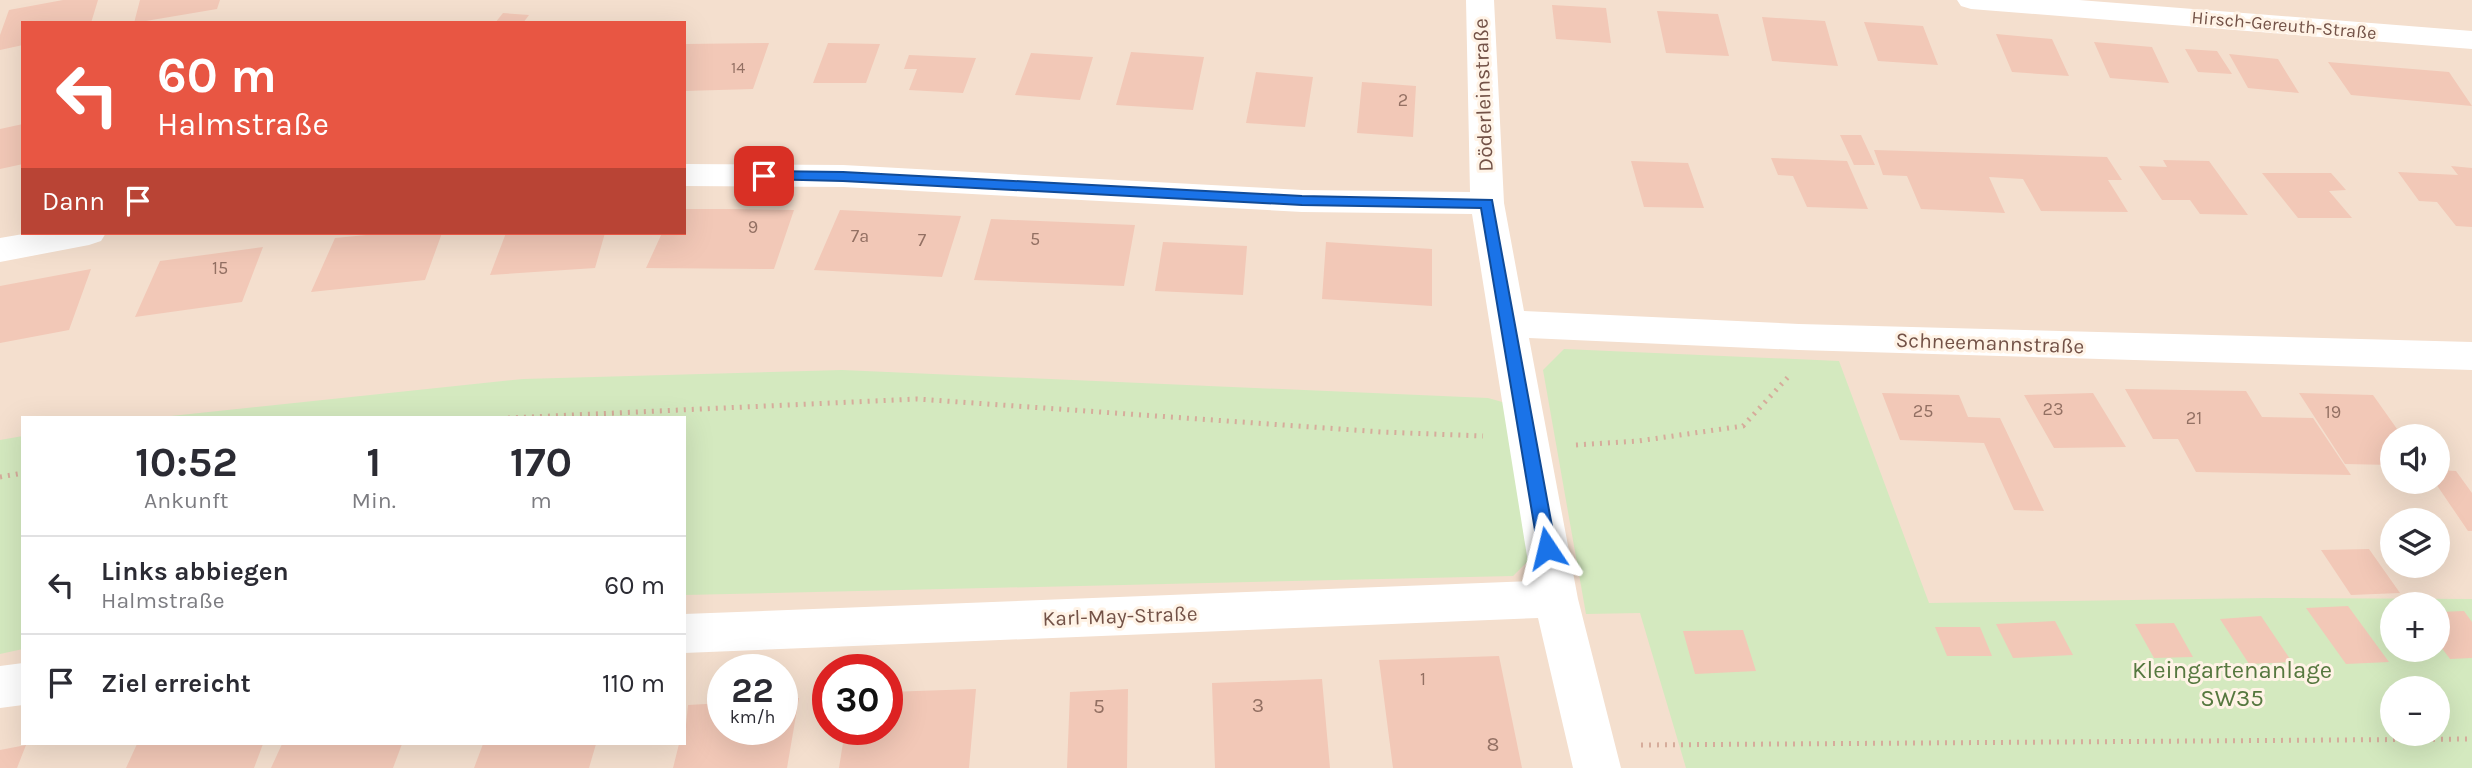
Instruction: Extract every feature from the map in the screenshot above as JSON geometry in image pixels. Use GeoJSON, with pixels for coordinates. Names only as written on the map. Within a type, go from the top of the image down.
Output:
{"type":"FeatureCollection","features":[{"type":"Feature","properties":{"kind":"street","name":"Döderleinstraße"},"geometry":{"type":"LineString","coordinates":[[1480,0],[1487,203],[1556,599],[1594,757]]}},
{"type":"Feature","properties":{"kind":"street","name":"Hirsch-Gereuth-Straße"},"geometry":{"type":"LineString","coordinates":[[1971,0],[2472,40]]}},
{"type":"Feature","properties":{"kind":"street"},"geometry":{"type":"LineString","coordinates":[[686,175],[843,176],[1302,201],[1487,203]]}},
{"type":"Feature","properties":{"kind":"street"},"geometry":{"type":"LineString","coordinates":[[0,250],[79,235]]}},
{"type":"Feature","properties":{"kind":"street","name":"Schneemannstraße"},"geometry":{"type":"LineString","coordinates":[[1509,324],[1799,337],[2472,356]]}},
{"type":"Feature","properties":{"kind":"street","name":"Karl-May-Straße"},"geometry":{"type":"LineString","coordinates":[[686,634],[1556,599]]}},
{"type":"Feature","properties":{"kind":"street"},"geometry":{"type":"LineString","coordinates":[[0,687],[21,684]]}},
{"type":"Feature","properties":{"kind":"path"},"geometry":{"type":"LineString","coordinates":[[551,416],[917,399],[1529,442],[1638,442],[1743,426],[1788,377],[1799,337]]}},
{"type":"Feature","properties":{"kind":"path"},"geometry":{"type":"LineString","coordinates":[[0,477],[21,473]]}},
{"type":"Feature","properties":{"kind":"path"},"geometry":{"type":"LineString","coordinates":[[1594,757],[2472,739]]}},
{"type":"Feature","properties":{"kind":"shaded area"},"geometry":{"type":"Polygon","coordinates":[[[0,0],[2472,0],[2472,768],[0,768],[0,0]]]}},
{"type":"Feature","properties":{"kind":"green space","name":"Kleingartenanlage SW35"},"geometry":{"type":"Polygon","coordinates":[[[1564,349],[1839,361],[1929,603],[2380,599],[2380,662],[2450,662],[2450,599],[2472,599],[2472,768],[1686,768],[1640,613],[1586,614],[1543,370],[1564,349]]]}},
{"type":"Feature","properties":{"kind":"green space"},"geometry":{"type":"Polygon","coordinates":[[[842,370],[1488,398],[1513,405],[1534,555],[1513,576],[686,595],[686,416],[171,416],[523,379],[842,370]]]}},
{"type":"Feature","properties":{"kind":"green space"},"geometry":{"type":"Polygon","coordinates":[[[21,436],[21,649],[0,654],[0,440],[21,436]]]}},
{"type":"Feature","properties":{"kind":"building"},"geometry":{"type":"Polygon","coordinates":[[[63,0],[98,0],[92,21],[21,21],[21,45],[0,50],[0,35],[9,10],[63,0]]]}},
{"type":"Feature","properties":{"kind":"building"},"geometry":{"type":"Polygon","coordinates":[[[140,0],[220,0],[217,9],[135,21],[140,0]]]}},
{"type":"Feature","properties":{"kind":"building"},"geometry":{"type":"Polygon","coordinates":[[[1552,5],[1606,8],[1611,43],[1556,39],[1552,5]]]}},
{"type":"Feature","properties":{"kind":"building"},"geometry":{"type":"Polygon","coordinates":[[[1657,11],[1718,14],[1729,56],[1666,53],[1657,11]]]}},
{"type":"Feature","properties":{"kind":"building"},"geometry":{"type":"Polygon","coordinates":[[[503,13],[529,15],[524,21],[497,21],[503,13]]]}},
{"type":"Feature","properties":{"kind":"building"},"geometry":{"type":"Polygon","coordinates":[[[1762,17],[1825,21],[1838,66],[1772,61],[1762,17]]]}},
{"type":"Feature","properties":{"kind":"building"},"geometry":{"type":"Polygon","coordinates":[[[1864,22],[1923,26],[1938,65],[1878,61],[1864,22]]]}},
{"type":"Feature","properties":{"kind":"building"},"geometry":{"type":"Polygon","coordinates":[[[1996,34],[2052,39],[2069,76],[2012,72],[1996,34]]]}},
{"type":"Feature","properties":{"kind":"building"},"geometry":{"type":"Polygon","coordinates":[[[2094,42],[2152,47],[2169,83],[2110,78],[2094,42]]]}},
{"type":"Feature","properties":{"kind":"building"},"geometry":{"type":"Polygon","coordinates":[[[769,43],[753,89],[686,91],[686,44],[769,43]]]}},
{"type":"Feature","properties":{"kind":"building"},"geometry":{"type":"Polygon","coordinates":[[[828,43],[880,44],[866,83],[813,83],[828,43]]]}},
{"type":"Feature","properties":{"kind":"building"},"geometry":{"type":"Polygon","coordinates":[[[2185,49],[2217,51],[2232,74],[2198,72],[2185,49]]]}},
{"type":"Feature","properties":{"kind":"building"},"geometry":{"type":"Polygon","coordinates":[[[1131,52],[1204,57],[1193,110],[1116,105],[1131,52]]]}},
{"type":"Feature","properties":{"kind":"building"},"geometry":{"type":"Polygon","coordinates":[[[1031,53],[1093,57],[1080,100],[1015,95],[1031,53]]]}},
{"type":"Feature","properties":{"kind":"building"},"geometry":{"type":"Polygon","coordinates":[[[2229,54],[2278,59],[2299,93],[2248,88],[2229,54]]]}},
{"type":"Feature","properties":{"kind":"building"},"geometry":{"type":"Polygon","coordinates":[[[909,55],[976,58],[963,93],[909,90],[917,69],[904,69],[909,55]]]}},
{"type":"Feature","properties":{"kind":"building"},"geometry":{"type":"Polygon","coordinates":[[[2328,62],[2449,72],[2472,106],[2351,95],[2328,62]]]}},
{"type":"Feature","properties":{"kind":"building"},"geometry":{"type":"Polygon","coordinates":[[[1256,72],[1313,77],[1305,127],[1246,123],[1256,72]]]}},
{"type":"Feature","properties":{"kind":"building"},"geometry":{"type":"Polygon","coordinates":[[[1362,82],[1416,86],[1413,137],[1357,133],[1362,82]]]}},
{"type":"Feature","properties":{"kind":"building"},"geometry":{"type":"Polygon","coordinates":[[[21,124],[21,164],[0,169],[0,129],[21,124]]]}},
{"type":"Feature","properties":{"kind":"building"},"geometry":{"type":"Polygon","coordinates":[[[1840,135],[1861,135],[1875,165],[1854,165],[1840,135]]]}},
{"type":"Feature","properties":{"kind":"building"},"geometry":{"type":"Polygon","coordinates":[[[1874,150],[2107,157],[2122,180],[2108,180],[2128,212],[2041,211],[2023,179],[1989,177],[2005,213],[1921,209],[1907,176],[1883,175],[1874,150]]]}},
{"type":"Feature","properties":{"kind":"building"},"geometry":{"type":"Polygon","coordinates":[[[1771,158],[1847,161],[1868,209],[1807,207],[1793,176],[1778,175],[1771,158]]]}},
{"type":"Feature","properties":{"kind":"building"},"geometry":{"type":"Polygon","coordinates":[[[2163,160],[2209,161],[2248,215],[2200,214],[2190,200],[2162,200],[2139,166],[2167,167],[2163,160]]]}},
{"type":"Feature","properties":{"kind":"building"},"geometry":{"type":"Polygon","coordinates":[[[1631,161],[1688,163],[1704,208],[1644,207],[1631,161]]]}},
{"type":"Feature","properties":{"kind":"building"},"geometry":{"type":"Polygon","coordinates":[[[2451,166],[2472,168],[2472,227],[2456,226],[2437,202],[2419,201],[2398,172],[2458,175],[2451,166]]]}},
{"type":"Feature","properties":{"kind":"building"},"geometry":{"type":"Polygon","coordinates":[[[2262,173],[2331,173],[2346,190],[2329,191],[2352,218],[2298,218],[2262,173]]]}},
{"type":"Feature","properties":{"kind":"building"},"geometry":{"type":"Polygon","coordinates":[[[686,209],[794,210],[774,269],[646,268],[661,235],[686,235],[686,209]]]}},
{"type":"Feature","properties":{"kind":"building"},"geometry":{"type":"Polygon","coordinates":[[[840,210],[961,216],[942,277],[814,270],[840,210]]]}},
{"type":"Feature","properties":{"kind":"building"},"geometry":{"type":"Polygon","coordinates":[[[991,219],[1135,225],[1124,286],[974,280],[991,219]]]}},
{"type":"Feature","properties":{"kind":"building"},"geometry":{"type":"Polygon","coordinates":[[[366,235],[441,235],[425,280],[311,292],[335,238],[366,235]]]}},
{"type":"Feature","properties":{"kind":"building"},"geometry":{"type":"Polygon","coordinates":[[[505,235],[604,235],[595,268],[490,275],[505,235]]]}},
{"type":"Feature","properties":{"kind":"building"},"geometry":{"type":"Polygon","coordinates":[[[1163,242],[1247,246],[1243,295],[1155,291],[1163,242]]]}},
{"type":"Feature","properties":{"kind":"building"},"geometry":{"type":"Polygon","coordinates":[[[1326,242],[1432,249],[1432,306],[1322,299],[1326,242]]]}},
{"type":"Feature","properties":{"kind":"building"},"geometry":{"type":"Polygon","coordinates":[[[263,247],[242,302],[135,317],[160,261],[263,247]]]}},
{"type":"Feature","properties":{"kind":"building"},"geometry":{"type":"Polygon","coordinates":[[[91,269],[69,330],[0,343],[0,286],[91,269]]]}},
{"type":"Feature","properties":{"kind":"building"},"geometry":{"type":"Polygon","coordinates":[[[2125,389],[2246,391],[2262,417],[2313,418],[2351,475],[2196,472],[2178,439],[2153,439],[2125,389]]]}},
{"type":"Feature","properties":{"kind":"building"},"geometry":{"type":"Polygon","coordinates":[[[1882,393],[1959,395],[1968,417],[2000,418],[2044,511],[2014,510],[1984,443],[1900,440],[1882,393]]]}},
{"type":"Feature","properties":{"kind":"building"},"geometry":{"type":"Polygon","coordinates":[[[2093,393],[2126,447],[2054,448],[2024,395],[2093,393]]]}},
{"type":"Feature","properties":{"kind":"building"},"geometry":{"type":"Polygon","coordinates":[[[2299,393],[2373,395],[2394,424],[2380,424],[2380,465],[2345,464],[2299,393]]]}},
{"type":"Feature","properties":{"kind":"building"},"geometry":{"type":"Polygon","coordinates":[[[2450,471],[2456,471],[2472,493],[2472,531],[2468,531],[2443,494],[2450,494],[2450,471]]]}},
{"type":"Feature","properties":{"kind":"building"},"geometry":{"type":"Polygon","coordinates":[[[2369,549],[2380,565],[2380,578],[2389,578],[2399,592],[2351,595],[2321,550],[2369,549]]]}},
{"type":"Feature","properties":{"kind":"building"},"geometry":{"type":"Polygon","coordinates":[[[2348,606],[2380,650],[2380,662],[2389,662],[2346,664],[2306,608],[2348,606]]]}},
{"type":"Feature","properties":{"kind":"building"},"geometry":{"type":"Polygon","coordinates":[[[2464,611],[2472,622],[2472,658],[2450,659],[2450,612],[2464,611]]]}},
{"type":"Feature","properties":{"kind":"building"},"geometry":{"type":"Polygon","coordinates":[[[2261,616],[2292,662],[2249,664],[2220,619],[2261,616]]]}},
{"type":"Feature","properties":{"kind":"building"},"geometry":{"type":"Polygon","coordinates":[[[2055,621],[2073,655],[2013,658],[1996,624],[2055,621]]]}},
{"type":"Feature","properties":{"kind":"building"},"geometry":{"type":"Polygon","coordinates":[[[2174,623],[2193,657],[2154,658],[2135,624],[2174,623]]]}},
{"type":"Feature","properties":{"kind":"building"},"geometry":{"type":"Polygon","coordinates":[[[1935,627],[1980,627],[1992,656],[1947,656],[1935,627]]]}},
{"type":"Feature","properties":{"kind":"building"},"geometry":{"type":"Polygon","coordinates":[[[1743,630],[1756,671],[1695,674],[1683,631],[1743,630]]]}},
{"type":"Feature","properties":{"kind":"building"},"geometry":{"type":"Polygon","coordinates":[[[1499,656],[1522,768],[1393,768],[1379,660],[1499,656]]]}},
{"type":"Feature","properties":{"kind":"building"},"geometry":{"type":"Polygon","coordinates":[[[1322,679],[1330,768],[1215,768],[1212,683],[1322,679]]]}},
{"type":"Feature","properties":{"kind":"building"},"geometry":{"type":"Polygon","coordinates":[[[976,689],[969,768],[839,768],[843,745],[903,745],[903,691],[976,689]]]}},
{"type":"Feature","properties":{"kind":"building"},"geometry":{"type":"Polygon","coordinates":[[[1128,689],[1127,768],[1067,768],[1070,692],[1128,689]]]}},
{"type":"Feature","properties":{"kind":"building"},"geometry":{"type":"Polygon","coordinates":[[[707,704],[707,745],[791,745],[787,768],[673,768],[679,745],[686,745],[688,705],[707,704]]]}},
{"type":"Feature","properties":{"kind":"building"},"geometry":{"type":"Polygon","coordinates":[[[26,745],[17,768],[0,768],[0,750],[26,745]]]}},
{"type":"Feature","properties":{"kind":"building"},"geometry":{"type":"Polygon","coordinates":[[[137,745],[263,745],[254,768],[126,768],[137,745]]]}},
{"type":"Feature","properties":{"kind":"building"},"geometry":{"type":"Polygon","coordinates":[[[282,745],[402,745],[393,768],[271,768],[282,745]]]}},
{"type":"Feature","properties":{"kind":"building"},"geometry":{"type":"Polygon","coordinates":[[[483,745],[596,745],[589,768],[474,768],[483,745]]]}},
{"type":"Feature","properties":{"kind":"route"},"geometry":{"type":"LineString","coordinates":[[764,176],[843,176],[1302,201],[1487,203],[1547,548]]}}]}
